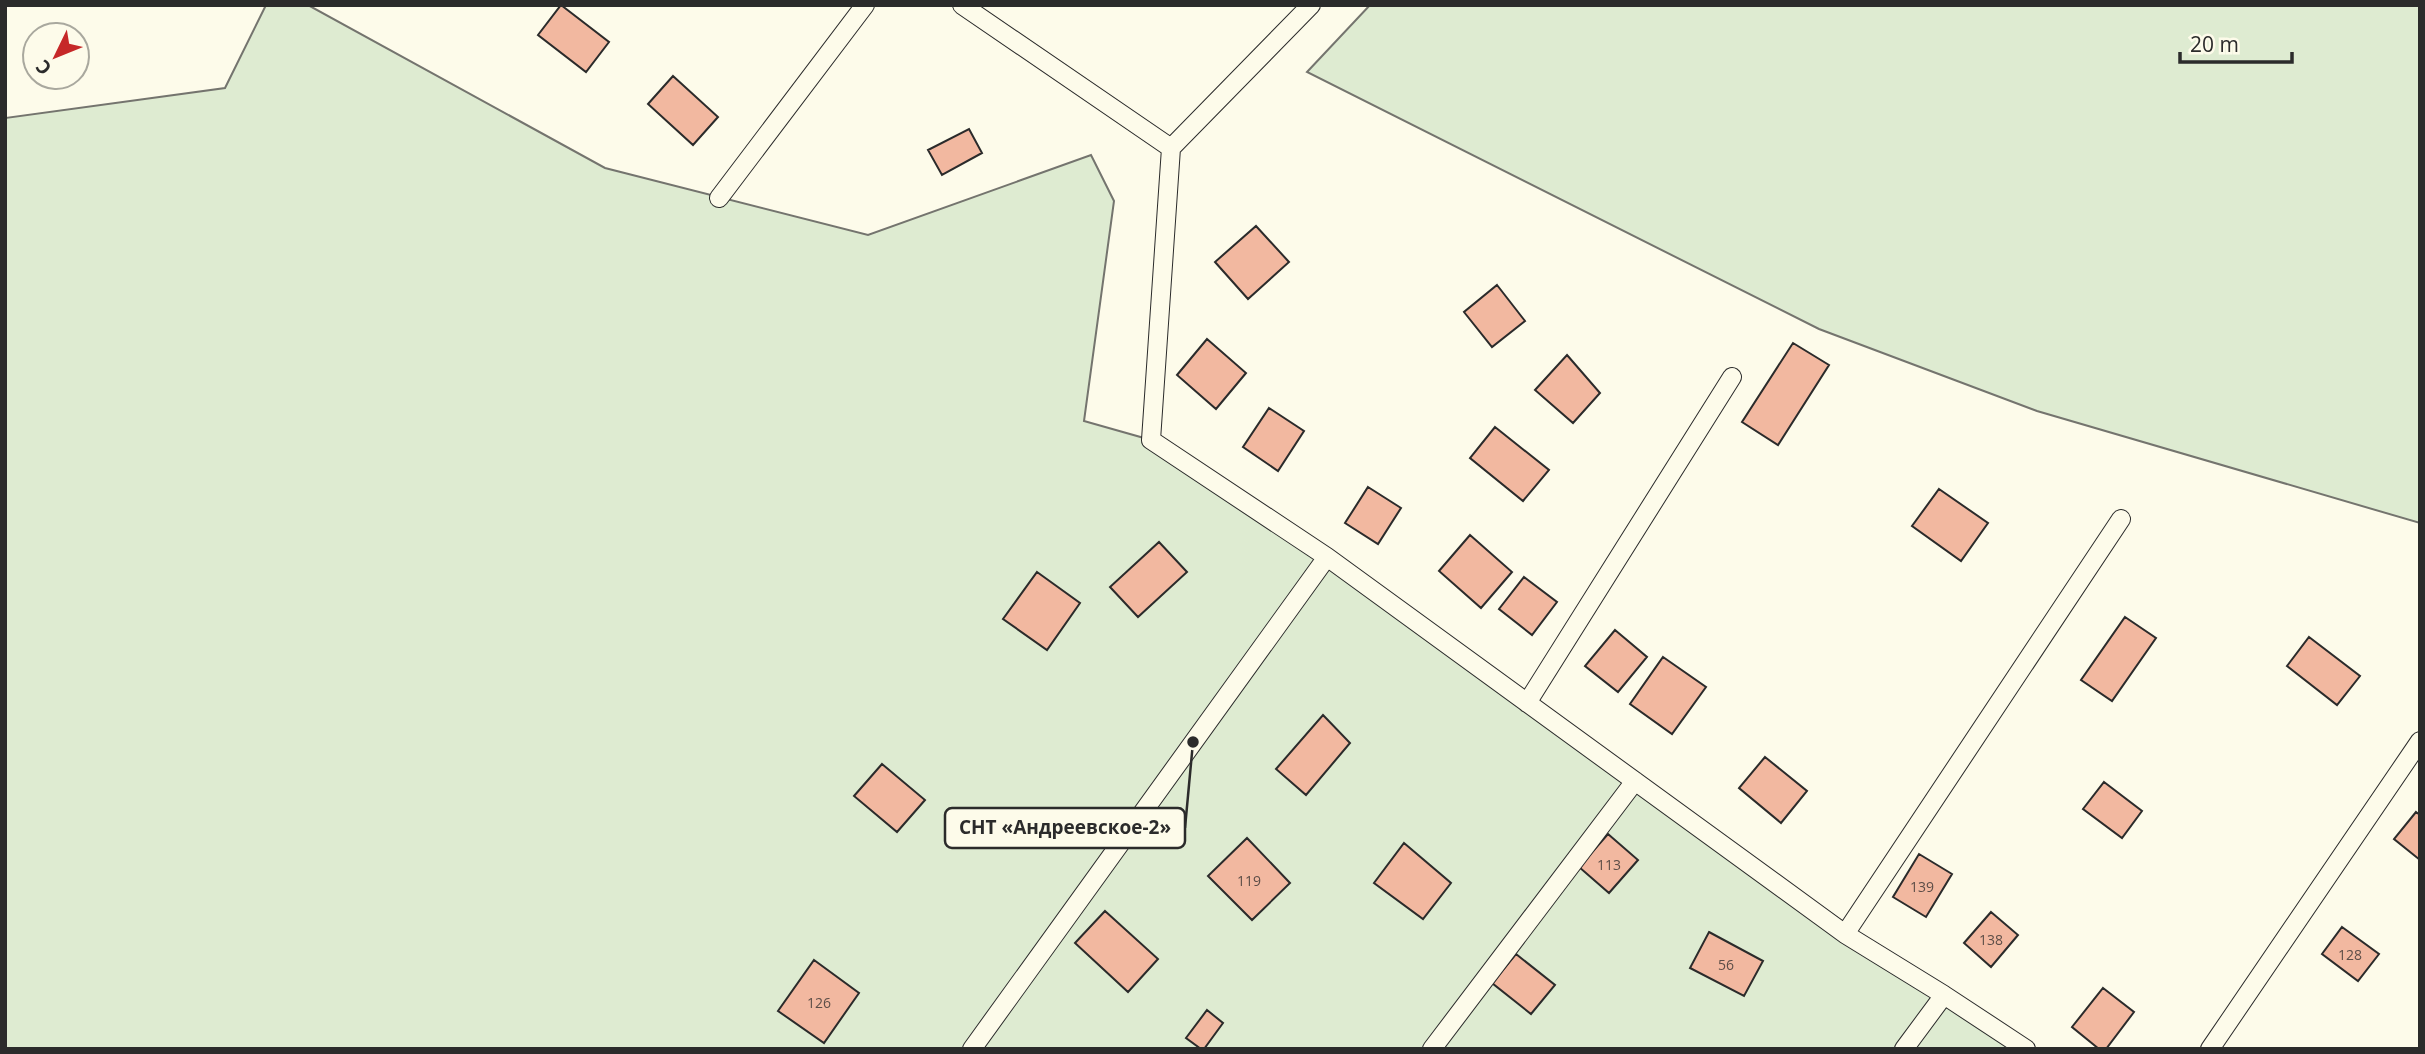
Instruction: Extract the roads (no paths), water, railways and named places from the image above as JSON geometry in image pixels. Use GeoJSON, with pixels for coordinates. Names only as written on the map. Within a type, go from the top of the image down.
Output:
{"type":"FeatureCollection","features":[{"type":"Feature","properties":{"kind":"lane"},"geometry":{"type":"LineString","coordinates":[[719,198],[865,5]]}},
{"type":"Feature","properties":{"kind":"lane"},"geometry":{"type":"LineString","coordinates":[[962,5],[1171,148]]}},
{"type":"Feature","properties":{"kind":"lane"},"geometry":{"type":"LineString","coordinates":[[1311,5],[1171,148],[1152,440],[1327,558],[1845,934],[2025,1049]]}},
{"type":"Feature","properties":{"kind":"lane"},"geometry":{"type":"LineString","coordinates":[[1527,703],[1732,377]]}},
{"type":"Feature","properties":{"kind":"lane"},"geometry":{"type":"LineString","coordinates":[[1845,934],[2121,519]]}},
{"type":"Feature","properties":{"kind":"lane"},"geometry":{"type":"LineString","coordinates":[[972,1049],[1327,558]]}},
{"type":"Feature","properties":{"kind":"lane"},"geometry":{"type":"LineString","coordinates":[[2210,1049],[2420,741]]}},
{"type":"Feature","properties":{"kind":"lane"},"geometry":{"type":"LineString","coordinates":[[1432,1049],[1635,781]]}},
{"type":"Feature","properties":{"kind":"lane"},"geometry":{"type":"LineString","coordinates":[[1904,1049],[1944,995]]}},
{"type":"Feature","properties":{"kind":"place","name":"СНТ «Андреевское-2»"},"geometry":{"type":"Point","coordinates":[1193,742]}}]}
